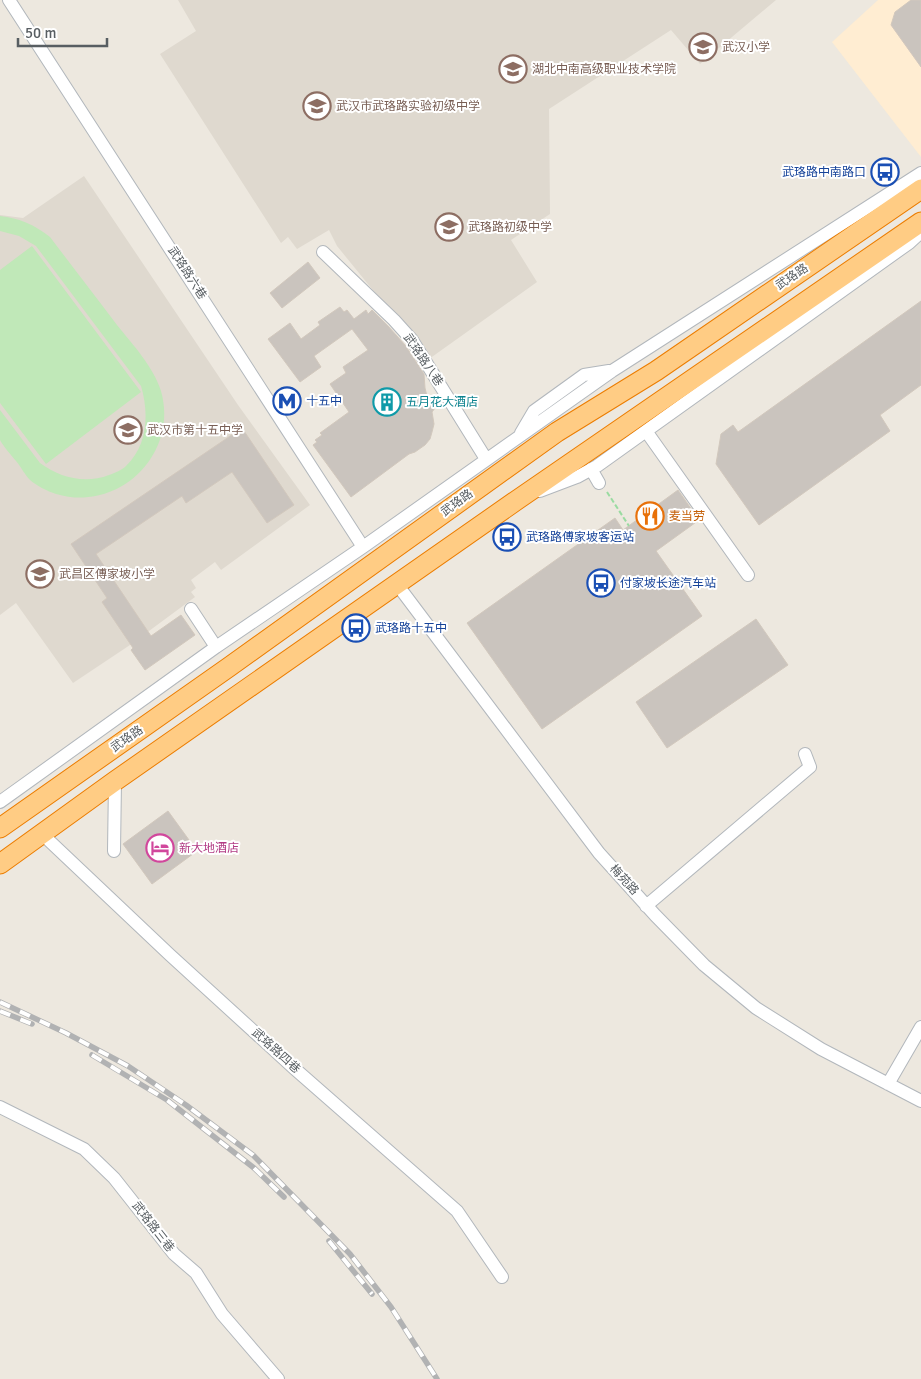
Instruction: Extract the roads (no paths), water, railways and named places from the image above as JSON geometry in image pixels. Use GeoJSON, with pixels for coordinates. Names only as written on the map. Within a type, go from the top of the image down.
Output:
{"type":"FeatureCollection","features":[{"type":"Feature","properties":{"kind":"highway","name":"武珞路"},"geometry":{"type":"LineString","coordinates":[[0,828],[229,667],[556,432],[656,371],[921,189]]}},
{"type":"Feature","properties":{"kind":"highway"},"geometry":{"type":"LineString","coordinates":[[0,864],[396,583],[921,222]]}},
{"type":"Feature","properties":{"kind":"street","name":"武珞路六巷"},"geometry":{"type":"LineString","coordinates":[[9,0],[363,547]]}},
{"type":"Feature","properties":{"kind":"street","name":"武珞路"},"geometry":{"type":"LineString","coordinates":[[0,802],[216,647],[363,547],[612,371],[921,173]]}},
{"type":"Feature","properties":{"kind":"street"},"geometry":{"type":"LineString","coordinates":[[517,500],[577,477],[591,469],[901,249],[921,232]]}},
{"type":"Feature","properties":{"kind":"street","name":"武珞路八巷"},"geometry":{"type":"LineString","coordinates":[[323,252],[394,320],[412,340],[486,459]]}},
{"type":"Feature","properties":{"kind":"street"},"geometry":{"type":"LineString","coordinates":[[646,431],[748,574]]}},
{"type":"Feature","properties":{"kind":"street"},"geometry":{"type":"LineString","coordinates":[[591,469],[602,486]]}},
{"type":"Feature","properties":{"kind":"street","name":"梅苑路"},"geometry":{"type":"LineString","coordinates":[[396,583],[599,853],[646,906],[704,965],[756,1008],[821,1049],[921,1101]]}},
{"type":"Feature","properties":{"kind":"street"},"geometry":{"type":"LineString","coordinates":[[191,609],[216,647]]}},
{"type":"Feature","properties":{"kind":"street"},"geometry":{"type":"LineString","coordinates":[[646,906],[810,768],[805,754]]}},
{"type":"Feature","properties":{"kind":"street"},"geometry":{"type":"LineString","coordinates":[[114,850],[115,781]]}},
{"type":"Feature","properties":{"kind":"street","name":"武珞路四巷"},"geometry":{"type":"LineString","coordinates":[[42,833],[295,1069],[457,1211],[502,1277]]}},
{"type":"Feature","properties":{"kind":"street"},"geometry":{"type":"LineString","coordinates":[[888,1084],[921,1027]]}},
{"type":"Feature","properties":{"kind":"street","name":"武珞路三巷"},"geometry":{"type":"LineString","coordinates":[[0,1108],[84,1149],[114,1178],[174,1254],[196,1273],[222,1314],[278,1379]]}},
{"type":"Feature","properties":{"kind":"railway"},"geometry":{"type":"LineString","coordinates":[[0,1002],[66,1033],[128,1066],[186,1105],[253,1155],[350,1254],[391,1307],[437,1379]]}},
{"type":"Feature","properties":{"kind":"railway"},"geometry":{"type":"LineString","coordinates":[[0,1011],[32,1024]]}},
{"type":"Feature","properties":{"kind":"railway"},"geometry":{"type":"LineString","coordinates":[[92,1055],[167,1100],[254,1168],[284,1197]]}},
{"type":"Feature","properties":{"kind":"railway"},"geometry":{"type":"LineString","coordinates":[[329,1241],[372,1294]]}},
{"type":"Feature","properties":{"kind":"place","name":"武汉小学"},"geometry":{"type":"Point","coordinates":[703,47]}},
{"type":"Feature","properties":{"kind":"place","name":"湖北中南高级职业技术学院"},"geometry":{"type":"Point","coordinates":[513,69]}},
{"type":"Feature","properties":{"kind":"place","name":"武汉市武珞路实验初级中学"},"geometry":{"type":"Point","coordinates":[317,106]}},
{"type":"Feature","properties":{"kind":"place","name":"武珞路中南路口"},"geometry":{"type":"Point","coordinates":[885,172]}},
{"type":"Feature","properties":{"kind":"place","name":"武珞路初级中学"},"geometry":{"type":"Point","coordinates":[449,227]}},
{"type":"Feature","properties":{"kind":"place","name":"十五中"},"geometry":{"type":"Point","coordinates":[287,401]}},
{"type":"Feature","properties":{"kind":"place","name":"五月花大酒店"},"geometry":{"type":"Point","coordinates":[387,402]}},
{"type":"Feature","properties":{"kind":"place","name":"武汉市第十五中学"},"geometry":{"type":"Point","coordinates":[128,430]}},
{"type":"Feature","properties":{"kind":"place","name":"麦当劳"},"geometry":{"type":"Point","coordinates":[650,516]}},
{"type":"Feature","properties":{"kind":"place","name":"武珞路傅家坡客运站"},"geometry":{"type":"Point","coordinates":[507,537]}},
{"type":"Feature","properties":{"kind":"place","name":"武昌区傅家坡小学"},"geometry":{"type":"Point","coordinates":[40,574]}},
{"type":"Feature","properties":{"kind":"place","name":"付家坡长途汽车站"},"geometry":{"type":"Point","coordinates":[601,583]}},
{"type":"Feature","properties":{"kind":"place","name":"武珞路十五中"},"geometry":{"type":"Point","coordinates":[356,628]}},
{"type":"Feature","properties":{"kind":"place","name":"新大地酒店"},"geometry":{"type":"Point","coordinates":[160,848]}}]}
